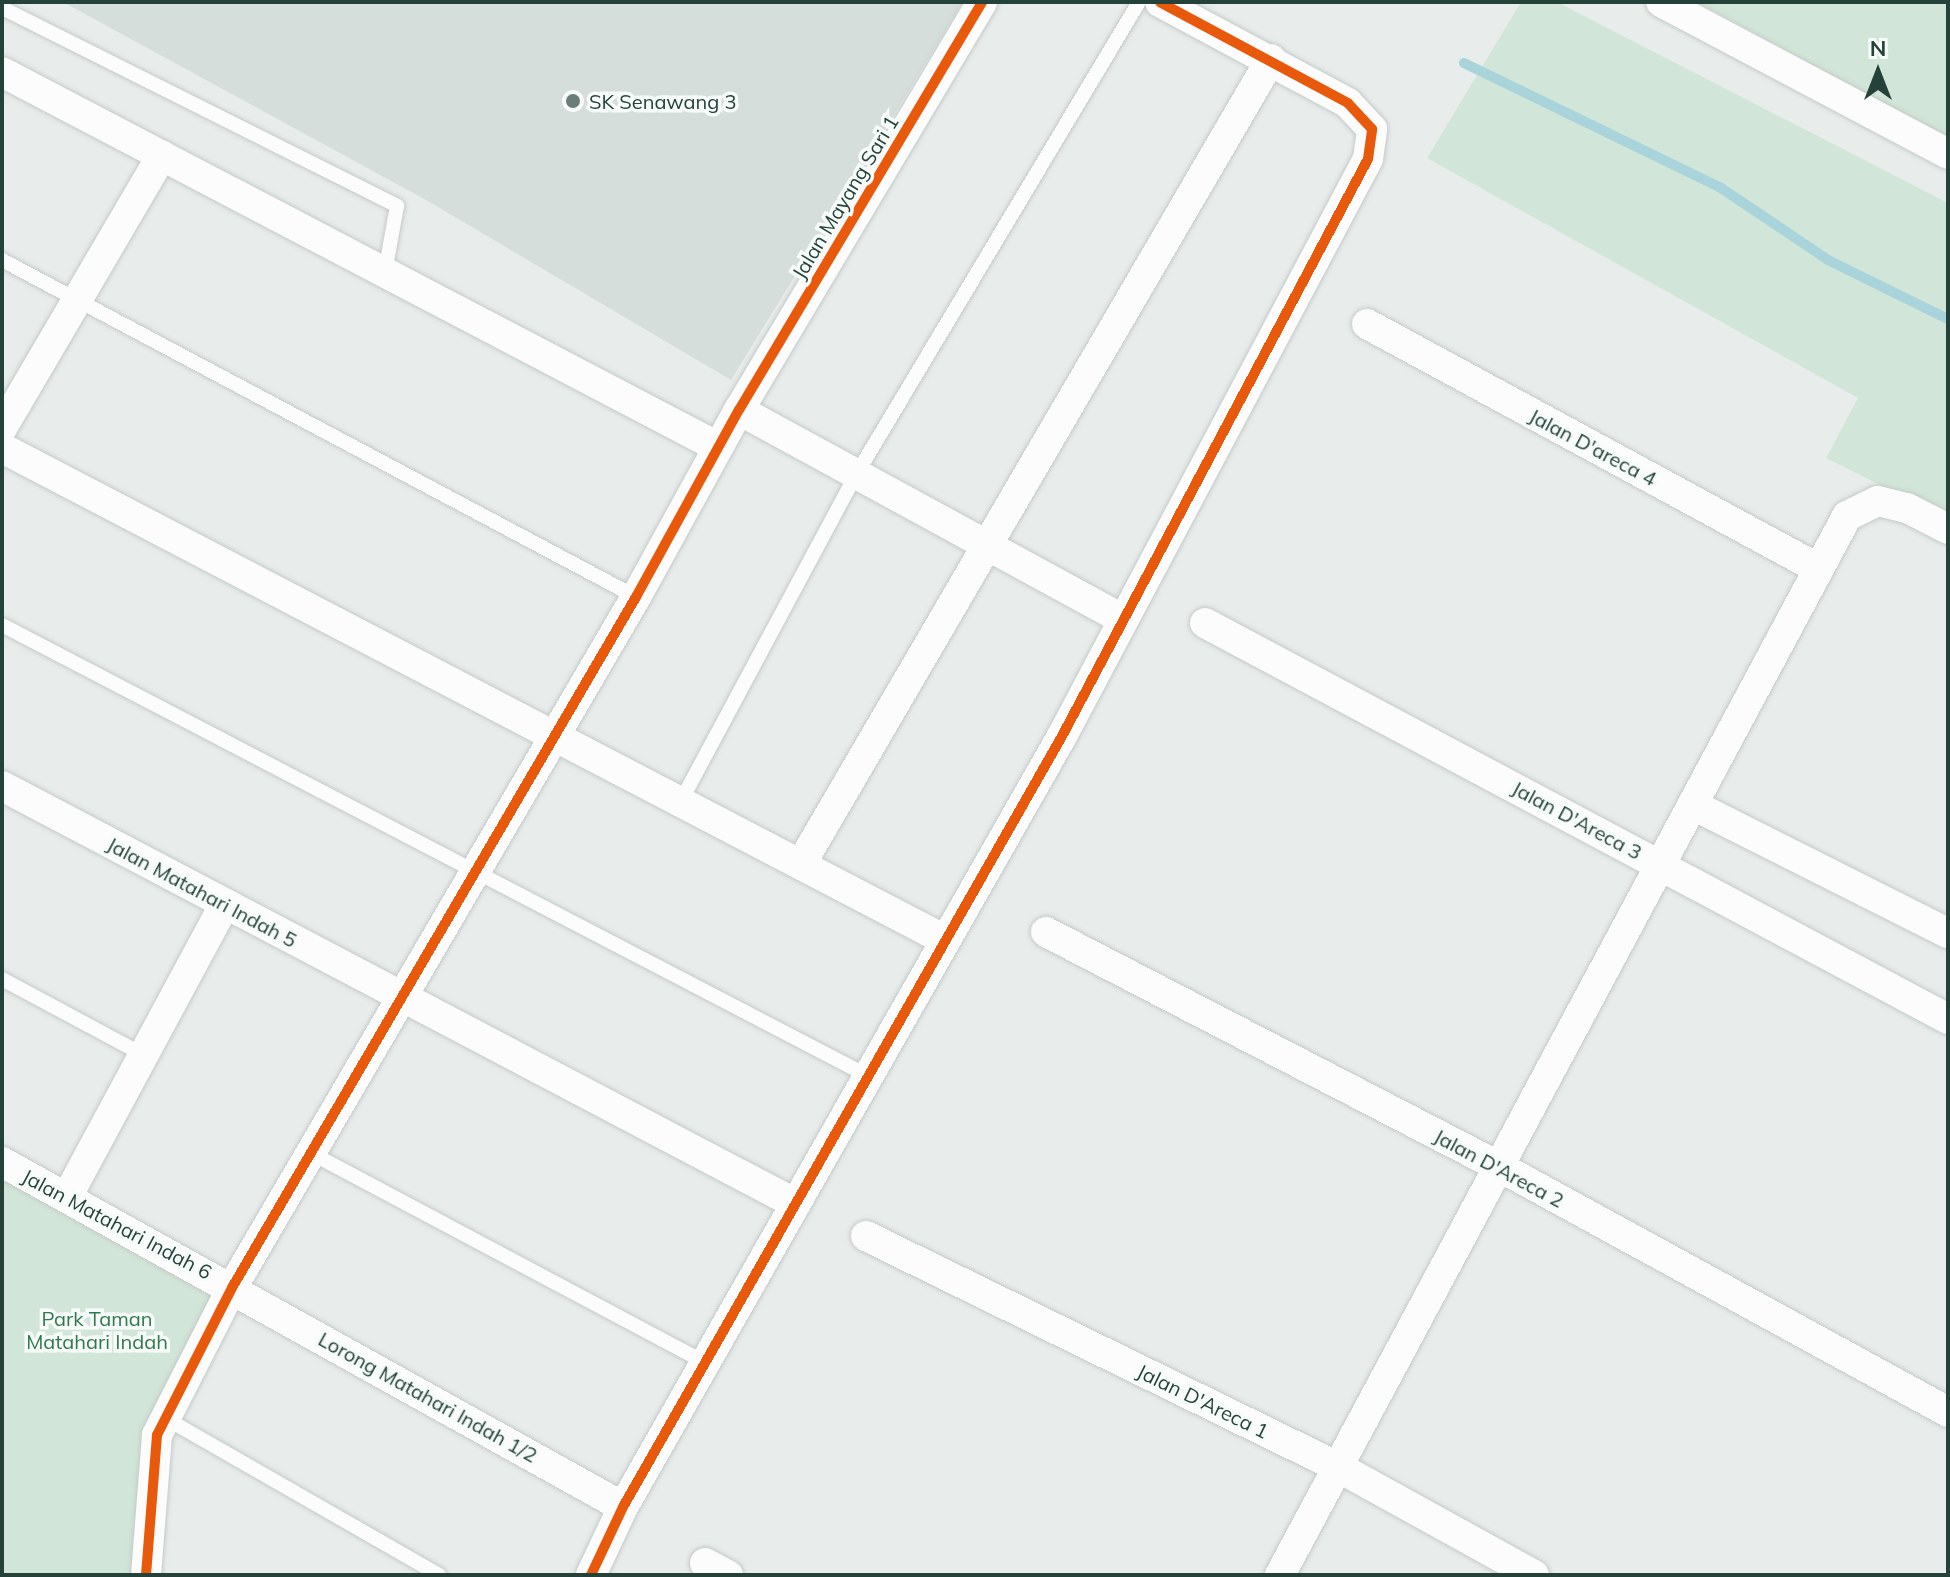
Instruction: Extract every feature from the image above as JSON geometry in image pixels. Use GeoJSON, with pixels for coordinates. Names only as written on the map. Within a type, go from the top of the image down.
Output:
{"type":"FeatureCollection","features":[{"type":"Feature","properties":{"kind":"street","name":"Jalan Mayang Sari 1"},"geometry":{"type":"LineString","coordinates":[[146,1575],[157,1435],[233,1286],[636,597],[739,410],[982,2]]}},
{"type":"Feature","properties":{"kind":"street"},"geometry":{"type":"LineString","coordinates":[[591,1575],[623,1507],[1123,619],[1368,159],[1372,129],[1356,112],[1271,59],[1160,2]]}},
{"type":"Feature","properties":{"kind":"street"},"geometry":{"type":"LineString","coordinates":[[1661,2],[1948,154]]}},
{"type":"Feature","properties":{"kind":"street"},"geometry":{"type":"LineString","coordinates":[[801,864],[1271,59]]}},
{"type":"Feature","properties":{"kind":"street"},"geometry":{"type":"LineString","coordinates":[[2,72],[718,447]]}},
{"type":"Feature","properties":{"kind":"street"},"geometry":{"type":"LineString","coordinates":[[2,428],[162,155]]}},
{"type":"Feature","properties":{"kind":"street","name":"Jalan D'areca 4"},"geometry":{"type":"LineString","coordinates":[[1367,324],[1819,569]]}},
{"type":"Feature","properties":{"kind":"street"},"geometry":{"type":"LineString","coordinates":[[739,410],[1123,619]]}},
{"type":"Feature","properties":{"kind":"street"},"geometry":{"type":"LineString","coordinates":[[2,448],[556,734],[945,940]]}},
{"type":"Feature","properties":{"kind":"street"},"geometry":{"type":"LineString","coordinates":[[1280,1575],[1847,516],[1878,501],[1907,508],[1948,529]]}},
{"type":"Feature","properties":{"kind":"street","name":"Jalan D'Areca 3"},"geometry":{"type":"LineString","coordinates":[[1205,623],[1948,1019]]}},
{"type":"Feature","properties":{"kind":"street","name":"Jalan Matahari Indah 5"},"geometry":{"type":"LineString","coordinates":[[2,786],[796,1204]]}},
{"type":"Feature","properties":{"kind":"street"},"geometry":{"type":"LineString","coordinates":[[1693,805],[1948,933]]}},
{"type":"Feature","properties":{"kind":"street"},"geometry":{"type":"LineString","coordinates":[[67,1197],[225,904]]}},
{"type":"Feature","properties":{"kind":"street","name":"Jalan D'Areca 2"},"geometry":{"type":"LineString","coordinates":[[1046,932],[1500,1167],[1948,1412]]}},
{"type":"Feature","properties":{"kind":"street","name":"Jalan Matahari Indah 6"},"geometry":{"type":"LineString","coordinates":[[2,1162],[233,1286]]}},
{"type":"Feature","properties":{"kind":"street","name":"Jalan D'Areca 1"},"geometry":{"type":"LineString","coordinates":[[866,1236],[1338,1467],[1534,1575]]}},
{"type":"Feature","properties":{"kind":"street","name":"Lorong Matahari Indah 1/2"},"geometry":{"type":"LineString","coordinates":[[233,1286],[623,1507]]}},
{"type":"Feature","properties":{"kind":"lane"},"geometry":{"type":"LineString","coordinates":[[681,801],[856,475],[1139,2]]}},
{"type":"Feature","properties":{"kind":"lane"},"geometry":{"type":"LineString","coordinates":[[2,8],[397,206],[385,272]]}},
{"type":"Feature","properties":{"kind":"lane"},"geometry":{"type":"LineString","coordinates":[[2,260],[636,597]]}},
{"type":"Feature","properties":{"kind":"lane"},"geometry":{"type":"LineString","coordinates":[[2,625],[868,1076]]}},
{"type":"Feature","properties":{"kind":"lane"},"geometry":{"type":"LineString","coordinates":[[2,979],[144,1055]]}},
{"type":"Feature","properties":{"kind":"lane"},"geometry":{"type":"LineString","coordinates":[[311,1153],[706,1363]]}},
{"type":"Feature","properties":{"kind":"lane"},"geometry":{"type":"LineString","coordinates":[[165,1418],[439,1575]]}},
{"type":"Feature","properties":{"kind":"shaded area","name":"SK Senawang 3"},"geometry":{"type":"Polygon","coordinates":[[[63,2],[963,2],[731,380],[426,200],[63,2]]]}},
{"type":"Feature","properties":{"kind":"green space"},"geometry":{"type":"Polygon","coordinates":[[[1521,2],[1557,2],[1948,203],[1948,519],[1826,458],[1858,398],[1427,158],[1521,2]]]}},
{"type":"Feature","properties":{"kind":"green space"},"geometry":{"type":"Polygon","coordinates":[[[1697,2],[1948,2],[1948,138],[1697,2]]]}},
{"type":"Feature","properties":{"kind":"green space","name":"Park Taman Matahari Indah"},"geometry":{"type":"Polygon","coordinates":[[[2,1168],[224,1289],[150,1434],[140,1575],[2,1575],[2,1168]]]}},
{"type":"Feature","properties":{"kind":"waterway"},"geometry":{"type":"LineString","coordinates":[[1464,63],[1721,188],[1828,260],[1948,319]]}},
{"type":"Feature","properties":{"kind":"cycle path"},"geometry":{"type":"LineString","coordinates":[[146,1575],[157,1435],[233,1286],[636,597],[739,410],[982,2]]}},
{"type":"Feature","properties":{"kind":"cycle path"},"geometry":{"type":"LineString","coordinates":[[591,1575],[623,1507],[1061,738],[1368,159],[1372,129],[1348,103],[1160,2]]}},
{"type":"Feature","properties":{"kind":"place","name":"SK Senawang 3"},"geometry":{"type":"Point","coordinates":[573,101]}}]}
